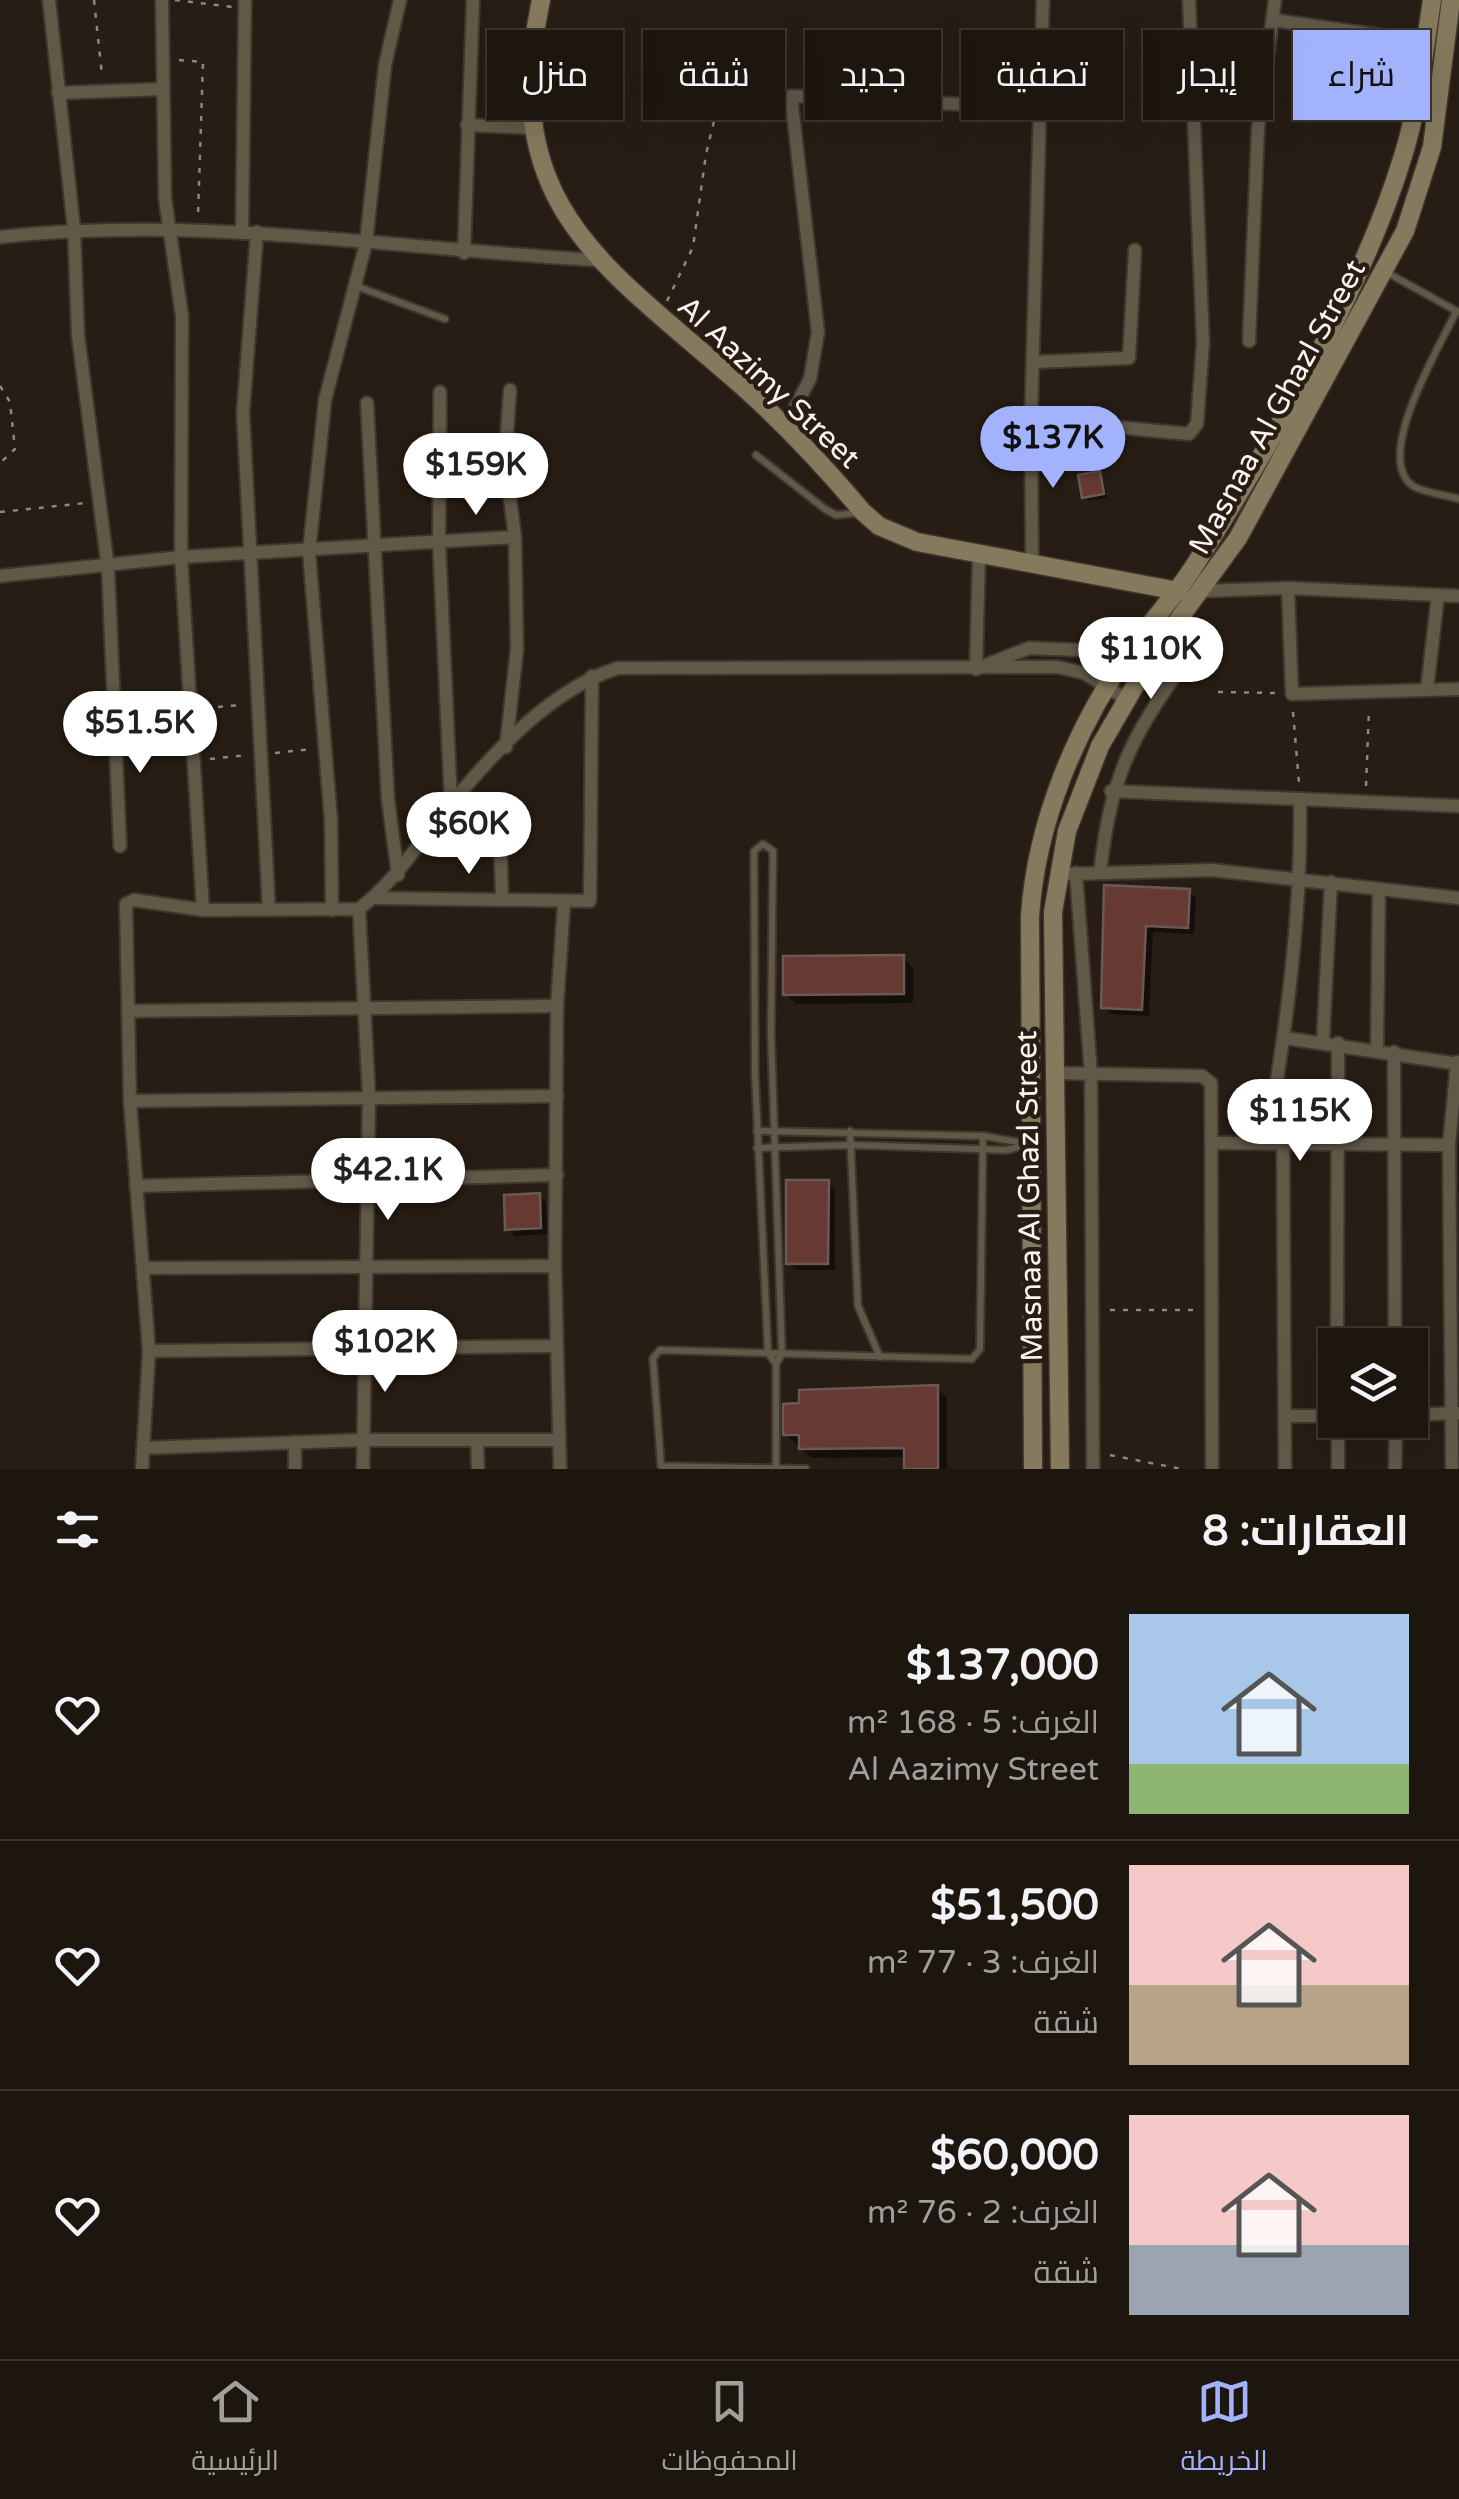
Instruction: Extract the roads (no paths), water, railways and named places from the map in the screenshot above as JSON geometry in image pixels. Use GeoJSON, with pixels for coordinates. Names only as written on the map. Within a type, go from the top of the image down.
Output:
{"type":"FeatureCollection","features":[{"type":"Feature","properties":{"kind":"street"},"geometry":{"type":"LineString","coordinates":[[49,0],[74,229],[78,335],[108,568],[120,846]]}},
{"type":"Feature","properties":{"kind":"street"},"geometry":{"type":"LineString","coordinates":[[162,0],[168,229],[182,340],[181,558],[203,910]]}},
{"type":"Feature","properties":{"kind":"street"},"geometry":{"type":"LineString","coordinates":[[332,910],[331,820],[309,552],[325,400],[366,242],[385,65],[400,0]]}},
{"type":"Feature","properties":{"kind":"street"},"geometry":{"type":"LineString","coordinates":[[464,253],[473,0]]}},
{"type":"Feature","properties":{"kind":"street","name":"Al Aazimy Street"},"geometry":{"type":"LineString","coordinates":[[542,0],[530,64],[534,128],[546,172],[569,222],[596,260],[785,426],[863,512],[898,536],[1178,590]]}},
{"type":"Feature","properties":{"kind":"street"},"geometry":{"type":"LineString","coordinates":[[1042,30],[1043,0]]}},
{"type":"Feature","properties":{"kind":"street"},"geometry":{"type":"LineString","coordinates":[[1032,419],[1189,434],[1197,424],[1204,343],[1189,0]]}},
{"type":"Feature","properties":{"kind":"street"},"geometry":{"type":"LineString","coordinates":[[1249,340],[1258,129],[1275,0]]}},
{"type":"Feature","properties":{"kind":"street","name":"Masnaa Al Ghazl Street"},"geometry":{"type":"LineString","coordinates":[[1428,30],[1432,0]]}},
{"type":"Feature","properties":{"kind":"street","name":"Masnaa Al Ghazl Street"},"geometry":{"type":"LineString","coordinates":[[1060,1469],[1053,912],[1067,874],[1081,788],[1125,698],[1238,538],[1405,231],[1432,147],[1451,0]]}},
{"type":"Feature","properties":{"kind":"street"},"geometry":{"type":"LineString","coordinates":[[245,4],[250,233],[244,413],[269,910]]}},
{"type":"Feature","properties":{"kind":"street"},"geometry":{"type":"LineString","coordinates":[[1273,20],[1343,30]]}},
{"type":"Feature","properties":{"kind":"street"},"geometry":{"type":"LineString","coordinates":[[58,93],[163,89]]}},
{"type":"Feature","properties":{"kind":"street"},"geometry":{"type":"LineString","coordinates":[[785,426],[810,379],[818,332],[791,96],[961,104]]}},
{"type":"Feature","properties":{"kind":"street"},"geometry":{"type":"LineString","coordinates":[[1032,564],[1038,120]]}},
{"type":"Feature","properties":{"kind":"street","name":"Masnaa Al Ghazl Street"},"geometry":{"type":"LineString","coordinates":[[1033,1469],[1032,885],[1050,814],[1106,686],[1178,590],[1274,430],[1362,260],[1404,153],[1411,120]]}},
{"type":"Feature","properties":{"kind":"street"},"geometry":{"type":"LineString","coordinates":[[468,126],[534,128]]}},
{"type":"Feature","properties":{"kind":"street"},"geometry":{"type":"LineString","coordinates":[[0,236],[74,229],[198,230],[596,260]]}},
{"type":"Feature","properties":{"kind":"street"},"geometry":{"type":"LineString","coordinates":[[1034,362],[1129,358],[1135,250]]}},
{"type":"Feature","properties":{"kind":"street"},"geometry":{"type":"LineString","coordinates":[[1362,260],[1385,272]]}},
{"type":"Feature","properties":{"kind":"street"},"geometry":{"type":"LineString","coordinates":[[506,747],[517,649],[516,537],[505,460],[510,390]]}},
{"type":"Feature","properties":{"kind":"street"},"geometry":{"type":"LineString","coordinates":[[440,392],[440,542],[451,804]]}},
{"type":"Feature","properties":{"kind":"street"},"geometry":{"type":"LineString","coordinates":[[367,402],[388,800],[398,875]]}},
{"type":"Feature","properties":{"kind":"street"},"geometry":{"type":"LineString","coordinates":[[0,576],[181,558],[376,549],[516,537]]}},
{"type":"Feature","properties":{"kind":"street"},"geometry":{"type":"LineString","coordinates":[[976,670],[979,554]]}},
{"type":"Feature","properties":{"kind":"street"},"geometry":{"type":"LineString","coordinates":[[1288,588],[1292,694],[1459,689]]}},
{"type":"Feature","properties":{"kind":"street"},"geometry":{"type":"LineString","coordinates":[[1203,591],[1288,588],[1459,596]]}},
{"type":"Feature","properties":{"kind":"street"},"geometry":{"type":"LineString","coordinates":[[1427,689],[1438,595]]}},
{"type":"Feature","properties":{"kind":"street"},"geometry":{"type":"LineString","coordinates":[[1100,873],[1111,791],[1147,714],[1204,635]]}},
{"type":"Feature","properties":{"kind":"street"},"geometry":{"type":"LineString","coordinates":[[976,670],[1029,648],[1154,653]]}},
{"type":"Feature","properties":{"kind":"street"},"geometry":{"type":"LineString","coordinates":[[142,1469],[149,1350],[146,1268],[130,1100],[126,904],[134,900],[203,910],[360,909],[398,875],[451,804],[548,706],[592,676],[618,668],[1058,667],[1084,673],[1125,698]]}},
{"type":"Feature","properties":{"kind":"street"},"geometry":{"type":"LineString","coordinates":[[373,898],[502,898],[564,904],[585,903],[592,898],[592,676]]}},
{"type":"Feature","properties":{"kind":"street"},"geometry":{"type":"LineString","coordinates":[[1111,791],[1459,806]]}},
{"type":"Feature","properties":{"kind":"street"},"geometry":{"type":"LineString","coordinates":[[1268,1142],[1285,1038],[1300,878],[1300,800]]}},
{"type":"Feature","properties":{"kind":"street"},"geometry":{"type":"LineString","coordinates":[[500,836],[502,898]]}},
{"type":"Feature","properties":{"kind":"street"},"geometry":{"type":"LineString","coordinates":[[1094,1469],[1091,1075],[1067,874],[1212,870],[1459,898]]}},
{"type":"Feature","properties":{"kind":"street"},"geometry":{"type":"LineString","coordinates":[[1322,1041],[1331,882]]}},
{"type":"Feature","properties":{"kind":"street"},"geometry":{"type":"LineString","coordinates":[[1377,1049],[1378,889]]}},
{"type":"Feature","properties":{"kind":"street"},"geometry":{"type":"LineString","coordinates":[[560,1469],[555,1266],[557,1006],[564,904]]}},
{"type":"Feature","properties":{"kind":"street"},"geometry":{"type":"LineString","coordinates":[[360,909],[368,1096],[363,1469]]}},
{"type":"Feature","properties":{"kind":"street"},"geometry":{"type":"LineString","coordinates":[[128,1011],[557,1006]]}},
{"type":"Feature","properties":{"kind":"street"},"geometry":{"type":"LineString","coordinates":[[1285,1038],[1458,1063],[1449,1145],[1452,1469]]}},
{"type":"Feature","properties":{"kind":"street"},"geometry":{"type":"LineString","coordinates":[[1338,1043],[1338,1328]]}},
{"type":"Feature","properties":{"kind":"street"},"geometry":{"type":"LineString","coordinates":[[1394,1052],[1391,1144],[1395,1328]]}},
{"type":"Feature","properties":{"kind":"street"},"geometry":{"type":"LineString","coordinates":[[1055,1073],[1208,1078],[1213,1143],[1212,1469]]}},
{"type":"Feature","properties":{"kind":"street"},"geometry":{"type":"LineString","coordinates":[[130,1100],[557,1096]]}},
{"type":"Feature","properties":{"kind":"street"},"geometry":{"type":"LineString","coordinates":[[1213,1143],[1449,1145]]}},
{"type":"Feature","properties":{"kind":"street"},"geometry":{"type":"LineString","coordinates":[[1283,1143],[1285,1469]]}},
{"type":"Feature","properties":{"kind":"street"},"geometry":{"type":"LineString","coordinates":[[1030,1144],[1056,1144]]}},
{"type":"Feature","properties":{"kind":"street"},"geometry":{"type":"LineString","coordinates":[[136,1186],[557,1174]]}},
{"type":"Feature","properties":{"kind":"street"},"geometry":{"type":"LineString","coordinates":[[146,1268],[555,1266]]}},
{"type":"Feature","properties":{"kind":"street"},"geometry":{"type":"LineString","coordinates":[[149,1350],[556,1346]]}},
{"type":"Feature","properties":{"kind":"street"},"geometry":{"type":"LineString","coordinates":[[1428,1415],[1454,1414]]}},
{"type":"Feature","properties":{"kind":"street"},"geometry":{"type":"LineString","coordinates":[[1286,1416],[1318,1417]]}},
{"type":"Feature","properties":{"kind":"street"},"geometry":{"type":"LineString","coordinates":[[1032,1432],[1060,1432]]}},
{"type":"Feature","properties":{"kind":"street"},"geometry":{"type":"LineString","coordinates":[[1337,1438],[1338,1469]]}},
{"type":"Feature","properties":{"kind":"street"},"geometry":{"type":"LineString","coordinates":[[1395,1469],[1396,1438]]}},
{"type":"Feature","properties":{"kind":"street"},"geometry":{"type":"LineString","coordinates":[[144,1448],[362,1440],[560,1440]]}},
{"type":"Feature","properties":{"kind":"street"},"geometry":{"type":"LineString","coordinates":[[478,1441],[478,1469]]}},
{"type":"Feature","properties":{"kind":"street"},"geometry":{"type":"LineString","coordinates":[[294,1442],[295,1469]]}},
{"type":"Feature","properties":{"kind":"lane"},"geometry":{"type":"LineString","coordinates":[[1385,272],[1458,312],[1403,427],[1398,454],[1401,470],[1413,486],[1459,499]]}},
{"type":"Feature","properties":{"kind":"lane"},"geometry":{"type":"LineString","coordinates":[[356,286],[445,319]]}},
{"type":"Feature","properties":{"kind":"lane"},"geometry":{"type":"LineString","coordinates":[[756,455],[825,510],[836,515],[863,512]]}},
{"type":"Feature","properties":{"kind":"lane"},"geometry":{"type":"LineString","coordinates":[[776,1364],[768,1353],[757,1148],[754,852],[763,844],[773,851],[774,1148],[782,1354],[776,1364],[776,1468]]}},
{"type":"Feature","properties":{"kind":"lane"},"geometry":{"type":"LineString","coordinates":[[757,1131],[983,1136],[1030,1144]]}},
{"type":"Feature","properties":{"kind":"lane"},"geometry":{"type":"LineString","coordinates":[[850,1131],[858,1306],[881,1358]]}},
{"type":"Feature","properties":{"kind":"lane"},"geometry":{"type":"LineString","coordinates":[[806,1469],[665,1467],[658,1462],[656,1354],[768,1353],[965,1362],[978,1355],[983,1136]]}},
{"type":"Feature","properties":{"kind":"lane"},"geometry":{"type":"LineString","coordinates":[[757,1148],[850,1145],[983,1150],[1030,1144]]}}]}
